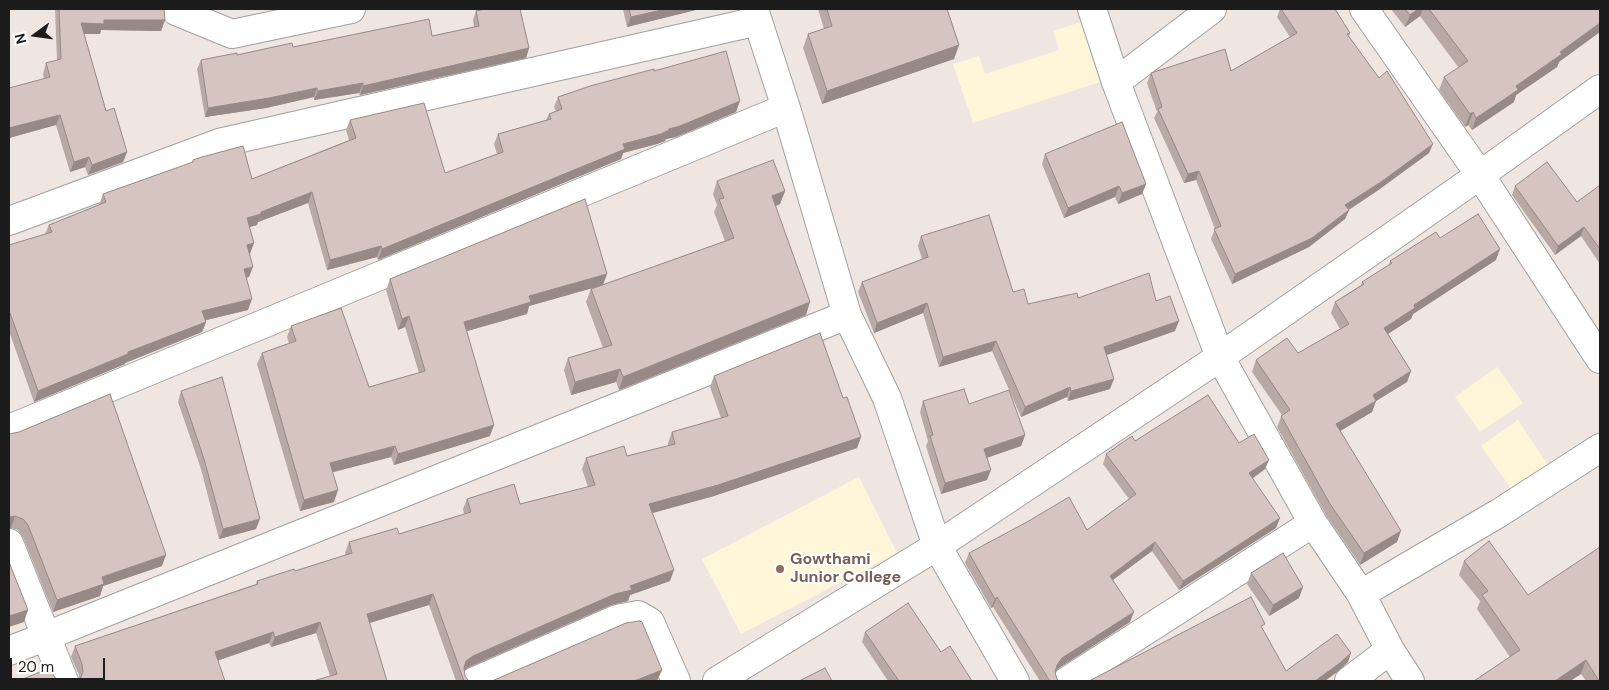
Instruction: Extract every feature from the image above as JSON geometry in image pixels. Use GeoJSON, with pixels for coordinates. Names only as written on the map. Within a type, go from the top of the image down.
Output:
{"type":"FeatureCollection","features":[{"type":"Feature","properties":{"kind":"street"},"geometry":{"type":"LineString","coordinates":[[176,9],[176,11],[232,34],[351,9]]}},
{"type":"Feature","properties":{"kind":"street"},"geometry":{"type":"LineString","coordinates":[[1092,9],[1116,82],[1220,357],[1313,523],[1361,594],[1390,650],[1410,681]]}},
{"type":"Feature","properties":{"kind":"street"},"geometry":{"type":"LineString","coordinates":[[1116,82],[1212,9]]}},
{"type":"Feature","properties":{"kind":"street"},"geometry":{"type":"LineString","coordinates":[[1364,9],[1480,175],[1600,359]]}},
{"type":"Feature","properties":{"kind":"street"},"geometry":{"type":"LineString","coordinates":[[9,221],[220,142],[756,15],[786,108],[847,315],[887,398],[937,546],[1015,681]]}},
{"type":"Feature","properties":{"kind":"street"},"geometry":{"type":"LineString","coordinates":[[716,681],[749,673],[1220,357],[1600,89]]}},
{"type":"Feature","properties":{"kind":"street"},"geometry":{"type":"LineString","coordinates":[[9,429],[786,108]]}},
{"type":"Feature","properties":{"kind":"street"},"geometry":{"type":"LineString","coordinates":[[9,651],[847,315]]}},
{"type":"Feature","properties":{"kind":"street"},"geometry":{"type":"LineString","coordinates":[[1361,594],[1499,513],[1600,448]]}},
{"type":"Feature","properties":{"kind":"street"},"geometry":{"type":"LineString","coordinates":[[1067,681],[1313,523]]}},
{"type":"Feature","properties":{"kind":"street"},"geometry":{"type":"LineString","coordinates":[[9,543],[64,681]]}},
{"type":"Feature","properties":{"kind":"street"},"geometry":{"type":"LineString","coordinates":[[475,681],[617,619],[638,615],[650,622],[676,681]]}},
{"type":"Feature","properties":{"kind":"street"},"geometry":{"type":"LineString","coordinates":[[1349,681],[1390,650]]}},
{"type":"Feature","properties":{"kind":"shaded area"},"geometry":{"type":"Polygon","coordinates":[[[1081,22],[1100,82],[973,123],[953,64],[979,56],[985,74],[1059,50],[1053,31],[1081,22]]]}},
{"type":"Feature","properties":{"kind":"shaded area"},"geometry":{"type":"Polygon","coordinates":[[[1497,367],[1523,403],[1480,432],[1455,397],[1497,367]]]}},
{"type":"Feature","properties":{"kind":"shaded area"},"geometry":{"type":"Polygon","coordinates":[[[1518,420],[1551,469],[1515,494],[1481,446],[1518,420]]]}},
{"type":"Feature","properties":{"kind":"shaded area"},"geometry":{"type":"Polygon","coordinates":[[[859,477],[897,553],[741,634],[702,559],[859,477]]]}},
{"type":"Feature","properties":{"kind":"building"},"geometry":{"type":"Polygon","coordinates":[[[59,9],[164,9],[165,20],[104,20],[104,24],[81,23],[106,111],[114,108],[127,152],[92,165],[89,157],[74,162],[60,115],[9,128],[9,88],[50,77],[46,63],[61,59],[59,9]]]}},
{"type":"Feature","properties":{"kind":"building"},"geometry":{"type":"Polygon","coordinates":[[[485,9],[520,9],[529,48],[363,86],[363,83],[318,91],[317,88],[208,108],[201,60],[237,53],[237,55],[292,43],[293,47],[429,19],[432,36],[479,26],[476,11],[485,9]]]}},
{"type":"Feature","properties":{"kind":"building"},"geometry":{"type":"Polygon","coordinates":[[[629,9],[666,9],[631,17],[629,9]]]}},
{"type":"Feature","properties":{"kind":"building"},"geometry":{"type":"Polygon","coordinates":[[[827,9],[947,9],[959,45],[827,91],[808,34],[832,26],[827,9]]]}},
{"type":"Feature","properties":{"kind":"building"},"geometry":{"type":"Polygon","coordinates":[[[1281,9],[1335,9],[1350,33],[1347,34],[1379,78],[1387,71],[1433,144],[1381,182],[1345,205],[1349,210],[1312,238],[1235,274],[1214,229],[1221,226],[1199,171],[1188,174],[1158,109],[1162,107],[1151,73],[1225,49],[1231,71],[1297,33],[1281,9]]]}},
{"type":"Feature","properties":{"kind":"building"},"geometry":{"type":"Polygon","coordinates":[[[1405,9],[1418,9],[1410,15],[1405,9]]]}},
{"type":"Feature","properties":{"kind":"building"},"geometry":{"type":"Polygon","coordinates":[[[1429,9],[1600,9],[1600,23],[1560,52],[1562,54],[1516,86],[1518,90],[1476,118],[1473,112],[1470,114],[1444,77],[1468,61],[1429,9]]]}},
{"type":"Feature","properties":{"kind":"building"},"geometry":{"type":"Polygon","coordinates":[[[726,51],[740,101],[669,129],[661,134],[623,144],[625,149],[382,249],[381,246],[330,260],[312,192],[247,218],[254,243],[247,245],[253,267],[244,269],[252,299],[202,311],[206,322],[128,352],[128,354],[38,391],[9,313],[9,245],[52,232],[49,225],[106,202],[103,194],[193,162],[193,160],[243,146],[252,179],[356,138],[350,120],[424,103],[445,173],[503,152],[498,134],[551,119],[549,114],[562,109],[558,97],[590,86],[726,51]]]}},
{"type":"Feature","properties":{"kind":"building"},"geometry":{"type":"Polygon","coordinates":[[[1122,122],[1146,184],[1122,193],[1119,186],[1068,208],[1045,154],[1122,122]]]}},
{"type":"Feature","properties":{"kind":"building"},"geometry":{"type":"Polygon","coordinates":[[[773,160],[785,191],[772,196],[810,302],[623,377],[620,369],[575,382],[568,358],[612,345],[591,289],[734,238],[719,199],[724,198],[717,181],[773,160]]]}},
{"type":"Feature","properties":{"kind":"building"},"geometry":{"type":"Polygon","coordinates":[[[1547,162],[1577,202],[1600,185],[1600,249],[1584,227],[1558,246],[1515,186],[1547,162]]]}},
{"type":"Feature","properties":{"kind":"building"},"geometry":{"type":"Polygon","coordinates":[[[585,199],[607,274],[529,296],[531,302],[464,322],[494,425],[398,454],[395,446],[330,463],[338,490],[304,500],[262,353],[296,341],[291,326],[341,308],[369,387],[425,371],[409,316],[402,319],[390,279],[585,199]]]}},
{"type":"Feature","properties":{"kind":"building"},"geometry":{"type":"Polygon","coordinates":[[[1478,214],[1500,249],[1414,305],[1415,308],[1384,328],[1411,371],[1373,395],[1376,401],[1336,424],[1401,531],[1364,553],[1330,504],[1281,416],[1290,410],[1256,360],[1287,338],[1298,353],[1349,324],[1335,302],[1364,284],[1362,282],[1392,263],[1390,261],[1436,232],[1440,238],[1478,214]]]}},
{"type":"Feature","properties":{"kind":"building"},"geometry":{"type":"Polygon","coordinates":[[[989,215],[1013,292],[1024,289],[1028,304],[1077,293],[1078,298],[1149,273],[1156,301],[1170,296],[1179,321],[1104,347],[1114,379],[1071,391],[1070,387],[1025,407],[996,341],[943,357],[927,303],[877,323],[862,282],[928,257],[921,236],[989,215]]]}},
{"type":"Feature","properties":{"kind":"building"},"geometry":{"type":"Polygon","coordinates":[[[820,333],[843,398],[847,397],[861,437],[718,485],[649,504],[674,570],[630,586],[632,590],[615,594],[473,656],[466,661],[464,668],[465,676],[469,681],[464,681],[433,594],[367,614],[387,681],[313,681],[337,674],[320,622],[275,637],[273,632],[215,652],[225,681],[78,681],[83,672],[75,646],[258,584],[257,581],[352,553],[349,542],[397,528],[399,534],[471,512],[467,499],[514,484],[520,504],[595,485],[586,458],[624,446],[627,456],[675,444],[672,432],[728,416],[714,376],[820,333]]]}},
{"type":"Feature","properties":{"kind":"building"},"geometry":{"type":"Polygon","coordinates":[[[222,377],[260,519],[223,529],[204,459],[181,391],[222,377]]]}},
{"type":"Feature","properties":{"kind":"building"},"geometry":{"type":"Polygon","coordinates":[[[964,389],[969,404],[1009,390],[1025,435],[984,449],[991,470],[945,483],[930,436],[933,435],[923,401],[964,389]]]}},
{"type":"Feature","properties":{"kind":"building"},"geometry":{"type":"Polygon","coordinates":[[[110,394],[166,555],[102,577],[104,584],[57,600],[28,525],[23,519],[15,516],[9,517],[9,434],[19,432],[110,394]]]}},
{"type":"Feature","properties":{"kind":"building"},"geometry":{"type":"Polygon","coordinates":[[[1208,395],[1239,443],[1254,434],[1269,460],[1249,473],[1280,518],[1183,581],[1155,542],[1110,576],[1134,612],[1062,658],[1055,672],[1059,681],[1050,681],[997,597],[995,599],[969,553],[1069,497],[1087,530],[1136,494],[1106,454],[1132,436],[1135,441],[1208,395]]]}},
{"type":"Feature","properties":{"kind":"building"},"geometry":{"type":"Polygon","coordinates":[[[1489,541],[1528,595],[1600,547],[1600,681],[1586,660],[1555,681],[1474,681],[1520,650],[1482,595],[1488,591],[1464,561],[1489,541]]]}},
{"type":"Feature","properties":{"kind":"building"},"geometry":{"type":"Polygon","coordinates":[[[1283,553],[1303,587],[1273,605],[1251,573],[1283,553]]]}},
{"type":"Feature","properties":{"kind":"building"},"geometry":{"type":"Polygon","coordinates":[[[9,562],[28,610],[9,616],[9,562]]]}},
{"type":"Feature","properties":{"kind":"building"},"geometry":{"type":"Polygon","coordinates":[[[1251,597],[1265,624],[1261,626],[1286,671],[1337,634],[1351,653],[1315,681],[1089,681],[1251,597]]]}},
{"type":"Feature","properties":{"kind":"building"},"geometry":{"type":"Polygon","coordinates":[[[908,603],[941,652],[950,646],[972,681],[899,681],[865,632],[908,603]]]}},
{"type":"Feature","properties":{"kind":"building"},"geometry":{"type":"Polygon","coordinates":[[[642,622],[662,670],[634,681],[492,681],[626,623],[642,622]]]}},
{"type":"Feature","properties":{"kind":"building"},"geometry":{"type":"Polygon","coordinates":[[[50,668],[58,681],[18,681],[50,668]]]}},
{"type":"Feature","properties":{"kind":"building"},"geometry":{"type":"Polygon","coordinates":[[[825,668],[832,681],[799,681],[825,668]]]}},
{"type":"Feature","properties":{"kind":"place","name":"Gowthami Junior College"},"geometry":{"type":"Point","coordinates":[780,569]}}]}
